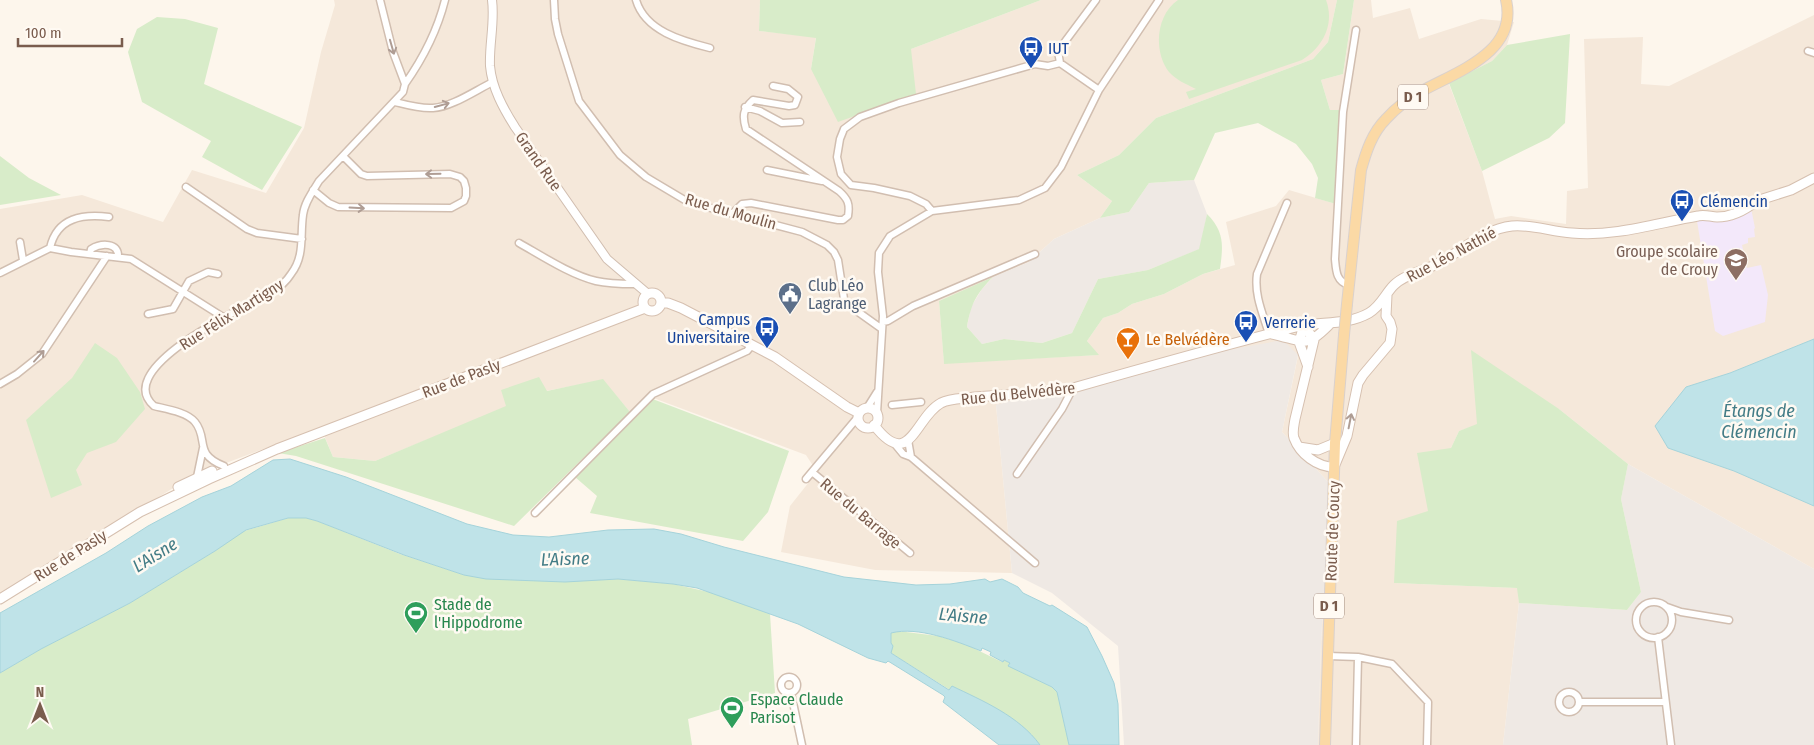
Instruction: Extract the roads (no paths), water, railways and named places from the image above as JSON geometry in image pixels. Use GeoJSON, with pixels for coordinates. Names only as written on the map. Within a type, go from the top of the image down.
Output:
{"type":"FeatureCollection","features":[{"type":"Feature","properties":{"kind":"main road","name":"D 1"},"geometry":{"type":"LineString","coordinates":[[1334,466],[1355,223],[1361,170],[1367,149],[1380,126],[1404,102],[1490,52],[1505,31],[1507,18],[1506,0]]}},
{"type":"Feature","properties":{"kind":"main road","name":"Rue Léo Nathié"},"geometry":{"type":"LineString","coordinates":[[1372,311],[1395,284],[1436,264],[1488,233],[1501,228],[1513,226],[1530,227],[1572,234],[1612,232],[1658,225],[1701,215],[1718,217],[1733,214],[1755,202],[1791,190],[1814,178]]}},
{"type":"Feature","properties":{"kind":"main road"},"geometry":{"type":"LineString","coordinates":[[648,294],[658,295],[662,303],[656,311],[650,311],[645,308],[644,298],[648,294]]}},
{"type":"Feature","properties":{"kind":"main road"},"geometry":{"type":"LineString","coordinates":[[1331,323],[1314,340],[1293,431],[1294,439],[1299,447],[1313,461],[1321,465],[1334,466],[1347,436],[1358,383],[1363,374],[1390,343],[1392,329],[1386,316],[1387,294]]}},
{"type":"Feature","properties":{"kind":"main road"},"geometry":{"type":"LineString","coordinates":[[662,303],[668,303],[681,308],[752,344],[775,357],[847,407],[862,413],[873,409],[877,413],[877,421],[874,425],[864,426],[861,424],[862,413]]}},
{"type":"Feature","properties":{"kind":"main road","name":"Rue de Pasly"},"geometry":{"type":"LineString","coordinates":[[140,512],[277,449],[645,308]]}},
{"type":"Feature","properties":{"kind":"main road","name":"Rue du Belvédère"},"geometry":{"type":"LineString","coordinates":[[908,440],[914,435],[934,408],[949,400],[1051,392],[1073,388],[1304,325],[1360,318],[1372,311]]}},
{"type":"Feature","properties":{"kind":"main road"},"geometry":{"type":"LineString","coordinates":[[1372,311],[1386,316]]}},
{"type":"Feature","properties":{"kind":"main road"},"geometry":{"type":"LineString","coordinates":[[1304,325],[1314,340]]}},
{"type":"Feature","properties":{"kind":"main road"},"geometry":{"type":"LineString","coordinates":[[1304,325],[1299,342],[1308,367]]}},
{"type":"Feature","properties":{"kind":"main road"},"geometry":{"type":"LineString","coordinates":[[1269,334],[1299,342],[1314,340]]}},
{"type":"Feature","properties":{"kind":"main road"},"geometry":{"type":"LineString","coordinates":[[874,425],[889,441],[900,443],[908,440]]}},
{"type":"Feature","properties":{"kind":"main road"},"geometry":{"type":"LineString","coordinates":[[1299,447],[1318,450],[1335,443]]}},
{"type":"Feature","properties":{"kind":"main road","name":"Rue de Pasly"},"geometry":{"type":"LineString","coordinates":[[0,599],[168,493],[197,477],[244,458],[277,449]]}},
{"type":"Feature","properties":{"kind":"main road","name":"Route de Coucy"},"geometry":{"type":"LineString","coordinates":[[1325,745],[1334,466]]}},
{"type":"Feature","properties":{"kind":"street"},"geometry":{"type":"LineString","coordinates":[[380,0],[393,52],[405,84]]}},
{"type":"Feature","properties":{"kind":"street","name":"Rue Félix Martigny"},"geometry":{"type":"LineString","coordinates":[[224,466],[216,463],[207,455],[194,420],[154,406],[147,396],[147,386],[154,368],[163,359],[223,317],[271,292],[284,283],[298,263],[302,239],[302,214],[313,190],[319,181],[403,92],[405,84],[419,63],[439,24],[445,0]]}},
{"type":"Feature","properties":{"kind":"street","name":"Grand Rue"},"geometry":{"type":"LineString","coordinates":[[492,0],[493,23],[490,66],[502,105],[607,259],[648,294]]}},
{"type":"Feature","properties":{"kind":"street","name":"Rue du Moulin"},"geometry":{"type":"LineString","coordinates":[[554,0],[558,34],[579,102],[620,155],[646,177],[688,202],[802,232],[826,245],[834,252],[838,260],[844,299],[847,304],[883,325]]}},
{"type":"Feature","properties":{"kind":"street"},"geometry":{"type":"LineString","coordinates":[[636,0],[640,8],[659,28],[682,41],[710,48]]}},
{"type":"Feature","properties":{"kind":"street"},"geometry":{"type":"LineString","coordinates":[[1096,0],[1058,51],[1060,63],[1099,90]]}},
{"type":"Feature","properties":{"kind":"street"},"geometry":{"type":"LineString","coordinates":[[877,413],[883,325],[878,272],[879,253],[890,236],[932,211],[1019,200],[1044,188],[1061,168],[1099,90],[1160,0]]}},
{"type":"Feature","properties":{"kind":"street"},"geometry":{"type":"LineString","coordinates":[[1349,285],[1341,282],[1338,278],[1335,259],[1343,112],[1356,30]]}},
{"type":"Feature","properties":{"kind":"street"},"geometry":{"type":"LineString","coordinates":[[932,211],[926,204],[910,196],[851,185],[841,174],[837,157],[844,129],[860,117],[899,103],[1035,64],[1048,66],[1060,63]]}},
{"type":"Feature","properties":{"kind":"street"},"geometry":{"type":"LineString","coordinates":[[395,102],[412,106],[440,107],[494,82]]}},
{"type":"Feature","properties":{"kind":"street"},"geometry":{"type":"LineString","coordinates":[[732,214],[742,204],[751,203],[838,220],[843,220],[848,216],[849,204],[846,197],[839,190],[746,129],[744,120],[745,107],[753,100],[789,106],[795,105],[798,97],[788,89],[773,86]]}},
{"type":"Feature","properties":{"kind":"street"},"geometry":{"type":"LineString","coordinates":[[745,107],[760,111],[782,123],[800,122]]}},
{"type":"Feature","properties":{"kind":"street"},"geometry":{"type":"LineString","coordinates":[[313,190],[329,203],[338,207],[451,208],[464,201],[466,196],[464,181],[460,177],[450,174],[366,176],[361,174],[343,156]]}},
{"type":"Feature","properties":{"kind":"street"},"geometry":{"type":"LineString","coordinates":[[767,170],[826,182]]}},
{"type":"Feature","properties":{"kind":"street"},"geometry":{"type":"LineString","coordinates":[[186,187],[247,229],[257,233],[302,239]]}},
{"type":"Feature","properties":{"kind":"street"},"geometry":{"type":"LineString","coordinates":[[1269,334],[1258,300],[1256,280],[1287,203]]}},
{"type":"Feature","properties":{"kind":"street"},"geometry":{"type":"LineString","coordinates":[[50,248],[59,228],[74,218],[92,215],[109,217]]}},
{"type":"Feature","properties":{"kind":"street"},"geometry":{"type":"LineString","coordinates":[[20,242],[23,260]]}},
{"type":"Feature","properties":{"kind":"street"},"geometry":{"type":"LineString","coordinates":[[519,243],[594,281],[609,284],[635,284]]}},
{"type":"Feature","properties":{"kind":"street"},"geometry":{"type":"LineString","coordinates":[[90,254],[91,249],[96,246],[107,244],[116,248],[118,257]]}},
{"type":"Feature","properties":{"kind":"street"},"geometry":{"type":"LineString","coordinates":[[0,273],[50,248],[131,259],[223,317]]}},
{"type":"Feature","properties":{"kind":"street"},"geometry":{"type":"LineString","coordinates":[[883,325],[913,306],[1035,254]]}},
{"type":"Feature","properties":{"kind":"street"},"geometry":{"type":"LineString","coordinates":[[0,384],[17,374],[42,354],[107,256]]}},
{"type":"Feature","properties":{"kind":"street"},"geometry":{"type":"LineString","coordinates":[[148,314],[174,309],[189,280],[208,272],[218,274]]}},
{"type":"Feature","properties":{"kind":"street"},"geometry":{"type":"LineString","coordinates":[[535,513],[652,394],[747,350],[752,344]]}},
{"type":"Feature","properties":{"kind":"street"},"geometry":{"type":"LineString","coordinates":[[1017,474],[1062,408],[1073,388]]}},
{"type":"Feature","properties":{"kind":"street"},"geometry":{"type":"LineString","coordinates":[[806,479],[862,413],[877,391]]}},
{"type":"Feature","properties":{"kind":"street"},"geometry":{"type":"LineString","coordinates":[[892,405],[921,402]]}},
{"type":"Feature","properties":{"kind":"street"},"geometry":{"type":"LineString","coordinates":[[908,440],[911,458]]}},
{"type":"Feature","properties":{"kind":"street"},"geometry":{"type":"LineString","coordinates":[[894,443],[903,454],[911,458],[1036,562]]}},
{"type":"Feature","properties":{"kind":"street","name":"Rue Félix Martigny"},"geometry":{"type":"LineString","coordinates":[[197,477],[203,446]]}},
{"type":"Feature","properties":{"kind":"street","name":"Rue du Barrage"},"geometry":{"type":"LineString","coordinates":[[812,472],[910,553]]}},
{"type":"Feature","properties":{"kind":"street"},"geometry":{"type":"LineString","coordinates":[[1666,607],[1672,618],[1670,628],[1658,637],[1642,633],[1638,628],[1636,618],[1641,608],[1646,604],[1656,602],[1681,612],[1729,620]]}},
{"type":"Feature","properties":{"kind":"street"},"geometry":{"type":"LineString","coordinates":[[1672,618],[1681,612]]}},
{"type":"Feature","properties":{"kind":"street"},"geometry":{"type":"LineString","coordinates":[[1658,637],[1671,745]]}},
{"type":"Feature","properties":{"kind":"street"},"geometry":{"type":"LineString","coordinates":[[1328,656],[1358,658],[1392,664],[1428,702],[1427,745]]}},
{"type":"Feature","properties":{"kind":"street"},"geometry":{"type":"LineString","coordinates":[[1356,745],[1358,658]]}},
{"type":"Feature","properties":{"kind":"street"},"geometry":{"type":"LineString","coordinates":[[791,693],[802,745]]}},
{"type":"Feature","properties":{"kind":"street"},"geometry":{"type":"LineString","coordinates":[[1580,702],[1665,702]]}},
{"type":"Feature","properties":{"kind":"water","name":"Étangs de Clémencin"},"geometry":{"type":"Polygon","coordinates":[[[1814,339],[1814,506],[1734,471],[1668,448],[1655,426],[1686,387],[1730,373],[1814,339]]]}},
{"type":"Feature","properties":{"kind":"water","name":"L'Aisne"},"geometry":{"type":"Polygon","coordinates":[[[290,459],[346,477],[467,524],[513,535],[549,537],[608,530],[654,529],[681,534],[724,547],[844,577],[916,585],[950,584],[985,579],[990,582],[1002,579],[1018,587],[1023,593],[1050,606],[1052,605],[1087,627],[1114,683],[1118,704],[1119,745],[1069,745],[1057,692],[1052,687],[1008,666],[1010,663],[1004,660],[1003,662],[990,655],[991,652],[982,648],[981,651],[949,639],[913,631],[891,633],[891,643],[893,646],[891,653],[949,690],[952,686],[1000,710],[1022,726],[1040,745],[999,745],[943,702],[945,697],[943,695],[888,661],[886,663],[868,658],[798,624],[697,588],[618,579],[565,582],[486,579],[464,575],[404,555],[306,518],[288,518],[246,530],[130,603],[41,649],[0,673],[0,613],[106,553],[148,526],[202,497],[231,486],[273,460],[290,459]]]}},
{"type":"Feature","properties":{"kind":"place","name":"IUT"},"geometry":{"type":"Point","coordinates":[1031,69]}},
{"type":"Feature","properties":{"kind":"place","name":"Clémencin"},"geometry":{"type":"Point","coordinates":[1682,222]}},
{"type":"Feature","properties":{"kind":"place","name":"Groupe scolaire de Crouy"},"geometry":{"type":"Point","coordinates":[1736,281]}},
{"type":"Feature","properties":{"kind":"place","name":"Club Léo Lagrange"},"geometry":{"type":"Point","coordinates":[790,315]}},
{"type":"Feature","properties":{"kind":"place","name":"Verrerie"},"geometry":{"type":"Point","coordinates":[1246,343]}},
{"type":"Feature","properties":{"kind":"place","name":"Campus Universitaire"},"geometry":{"type":"Point","coordinates":[767,349]}},
{"type":"Feature","properties":{"kind":"place","name":"Le Belvédère"},"geometry":{"type":"Point","coordinates":[1128,360]}},
{"type":"Feature","properties":{"kind":"place","name":"Stade de l'Hippodrome"},"geometry":{"type":"Point","coordinates":[416,634]}},
{"type":"Feature","properties":{"kind":"place","name":"Espace Claude Parisot"},"geometry":{"type":"Point","coordinates":[732,729]}}]}
